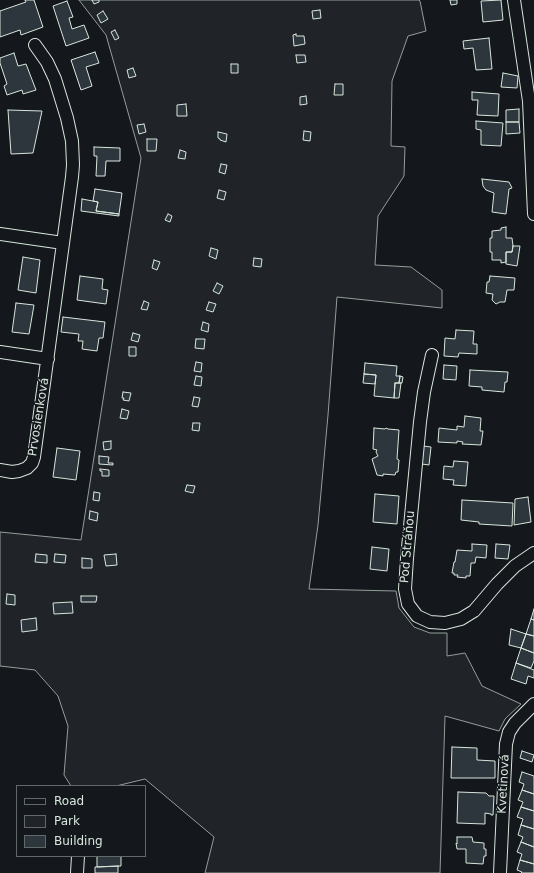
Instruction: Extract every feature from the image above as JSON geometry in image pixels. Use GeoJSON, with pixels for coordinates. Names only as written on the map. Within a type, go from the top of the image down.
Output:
{"type":"FeatureCollection","features":[{"type":"Feature","properties":{"kind":"street"},"geometry":{"type":"LineString","coordinates":[[514,0],[529,101],[534,214]]}},
{"type":"Feature","properties":{"kind":"street","name":"Prvosienková"},"geometry":{"type":"LineString","coordinates":[[0,470],[12,472],[20,471],[32,464],[34,457],[64,243],[73,165],[72,141],[67,118],[55,79],[47,62],[35,45]]}},
{"type":"Feature","properties":{"kind":"street"},"geometry":{"type":"LineString","coordinates":[[0,234],[64,243]]}},
{"type":"Feature","properties":{"kind":"street"},"geometry":{"type":"LineString","coordinates":[[0,352],[48,359]]}},
{"type":"Feature","properties":{"kind":"street","name":"Pod Stráňou"},"geometry":{"type":"LineString","coordinates":[[432,355],[424,392],[420,422],[412,505],[405,589],[408,604],[417,616],[430,622],[445,623],[461,619],[474,611],[515,566],[534,553]]}},
{"type":"Feature","properties":{"kind":"street","name":"Kvetinová"},"geometry":{"type":"LineString","coordinates":[[500,873],[506,744],[509,732],[515,723],[534,704]]}},
{"type":"Feature","properties":{"kind":"street"},"geometry":{"type":"LineString","coordinates":[[77,873],[78,857]]}},
{"type":"Feature","properties":{"kind":"green space"},"geometry":{"type":"Polygon","coordinates":[[[79,0],[420,1],[426,31],[408,36],[392,81],[391,146],[405,147],[404,176],[378,216],[375,265],[411,267],[442,290],[442,308],[337,297],[318,525],[309,589],[396,591],[399,608],[414,627],[430,633],[447,633],[447,656],[465,653],[482,686],[521,704],[505,719],[499,731],[445,716],[440,873],[205,873],[214,837],[145,779],[120,785],[70,785],[64,775],[68,726],[58,696],[35,670],[0,666],[0,532],[81,540],[141,158],[106,35],[79,0]]]}},
{"type":"Feature","properties":{"kind":"building"},"geometry":{"type":"Polygon","coordinates":[[[25,0],[34,0],[43,27],[21,35],[20,30],[0,37],[0,11],[26,2],[25,0]]]}},
{"type":"Feature","properties":{"kind":"building"},"geometry":{"type":"Polygon","coordinates":[[[92,0],[99,0],[99,2],[94,4],[92,0]]]}},
{"type":"Feature","properties":{"kind":"building"},"geometry":{"type":"Polygon","coordinates":[[[450,0],[457,0],[457,4],[451,5],[450,0]]]}},
{"type":"Feature","properties":{"kind":"building"},"geometry":{"type":"Polygon","coordinates":[[[501,0],[503,20],[483,22],[481,1],[501,0]]]}},
{"type":"Feature","properties":{"kind":"building"},"geometry":{"type":"Polygon","coordinates":[[[67,1],[73,17],[69,18],[72,29],[84,25],[89,38],[66,46],[53,6],[67,1]]]}},
{"type":"Feature","properties":{"kind":"building"},"geometry":{"type":"Polygon","coordinates":[[[320,10],[321,18],[313,19],[312,11],[320,10]]]}},
{"type":"Feature","properties":{"kind":"building"},"geometry":{"type":"Polygon","coordinates":[[[103,11],[108,19],[101,23],[97,15],[103,11]]]}},
{"type":"Feature","properties":{"kind":"building"},"geometry":{"type":"Polygon","coordinates":[[[115,30],[119,38],[115,40],[111,32],[115,30]]]}},
{"type":"Feature","properties":{"kind":"building"},"geometry":{"type":"Polygon","coordinates":[[[296,34],[296,36],[304,36],[305,44],[294,46],[293,35],[296,34]]]}},
{"type":"Feature","properties":{"kind":"building"},"geometry":{"type":"Polygon","coordinates":[[[489,38],[492,69],[476,70],[473,48],[464,49],[463,41],[489,38]]]}},
{"type":"Feature","properties":{"kind":"building"},"geometry":{"type":"Polygon","coordinates":[[[95,52],[99,63],[86,67],[92,86],[81,90],[71,60],[95,52]]]}},
{"type":"Feature","properties":{"kind":"building"},"geometry":{"type":"Polygon","coordinates":[[[14,53],[18,66],[26,64],[36,90],[23,94],[22,90],[7,95],[4,86],[7,84],[0,63],[0,58],[14,53]]]}},
{"type":"Feature","properties":{"kind":"building"},"geometry":{"type":"Polygon","coordinates":[[[296,55],[305,55],[306,62],[297,63],[296,55]]]}},
{"type":"Feature","properties":{"kind":"building"},"geometry":{"type":"Polygon","coordinates":[[[231,64],[238,64],[238,73],[231,73],[231,64]]]}},
{"type":"Feature","properties":{"kind":"building"},"geometry":{"type":"Polygon","coordinates":[[[133,68],[136,76],[129,78],[127,70],[133,68]]]}},
{"type":"Feature","properties":{"kind":"building"},"geometry":{"type":"Polygon","coordinates":[[[503,73],[518,76],[517,88],[501,87],[503,73]]]}},
{"type":"Feature","properties":{"kind":"building"},"geometry":{"type":"Polygon","coordinates":[[[335,84],[343,84],[343,95],[334,95],[335,84]]]}},
{"type":"Feature","properties":{"kind":"building"},"geometry":{"type":"Polygon","coordinates":[[[472,92],[499,94],[498,116],[477,115],[478,100],[472,100],[472,92]]]}},
{"type":"Feature","properties":{"kind":"building"},"geometry":{"type":"Polygon","coordinates":[[[306,96],[307,104],[300,105],[300,97],[306,96]]]}},
{"type":"Feature","properties":{"kind":"building"},"geometry":{"type":"Polygon","coordinates":[[[186,104],[187,116],[177,116],[177,105],[186,104]]]}},
{"type":"Feature","properties":{"kind":"building"},"geometry":{"type":"Polygon","coordinates":[[[519,109],[519,122],[506,122],[506,110],[519,109]]]}},
{"type":"Feature","properties":{"kind":"building"},"geometry":{"type":"Polygon","coordinates":[[[8,110],[42,111],[33,153],[11,154],[8,110]]]}},
{"type":"Feature","properties":{"kind":"building"},"geometry":{"type":"Polygon","coordinates":[[[476,121],[503,123],[501,146],[481,145],[481,130],[476,129],[476,121]]]}},
{"type":"Feature","properties":{"kind":"building"},"geometry":{"type":"Polygon","coordinates":[[[506,122],[519,122],[520,133],[506,134],[506,122]]]}},
{"type":"Feature","properties":{"kind":"building"},"geometry":{"type":"Polygon","coordinates":[[[144,124],[146,132],[139,134],[137,125],[144,124]]]}},
{"type":"Feature","properties":{"kind":"building"},"geometry":{"type":"Polygon","coordinates":[[[304,131],[311,132],[310,141],[303,140],[304,131]]]}},
{"type":"Feature","properties":{"kind":"building"},"geometry":{"type":"Polygon","coordinates":[[[218,132],[227,134],[226,142],[218,138],[218,132]]]}},
{"type":"Feature","properties":{"kind":"building"},"geometry":{"type":"Polygon","coordinates":[[[147,139],[157,139],[156,151],[147,151],[147,139]]]}},
{"type":"Feature","properties":{"kind":"building"},"geometry":{"type":"Polygon","coordinates":[[[94,147],[120,148],[120,161],[106,161],[105,176],[96,176],[97,156],[94,156],[94,147]]]}},
{"type":"Feature","properties":{"kind":"building"},"geometry":{"type":"Polygon","coordinates":[[[180,150],[186,152],[185,159],[178,158],[180,150]]]}},
{"type":"Feature","properties":{"kind":"building"},"geometry":{"type":"Polygon","coordinates":[[[221,164],[227,165],[225,174],[219,172],[221,164]]]}},
{"type":"Feature","properties":{"kind":"building"},"geometry":{"type":"Polygon","coordinates":[[[482,179],[509,182],[512,188],[509,189],[506,214],[492,212],[494,193],[486,190],[483,186],[482,179]]]}},
{"type":"Feature","properties":{"kind":"building"},"geometry":{"type":"Polygon","coordinates":[[[95,189],[122,193],[119,214],[96,211],[98,202],[93,201],[95,189]]]}},
{"type":"Feature","properties":{"kind":"building"},"geometry":{"type":"Polygon","coordinates":[[[219,190],[226,192],[224,200],[217,198],[219,190]]]}},
{"type":"Feature","properties":{"kind":"building"},"geometry":{"type":"Polygon","coordinates":[[[82,199],[98,202],[96,211],[119,214],[119,216],[81,211],[82,199]]]}},
{"type":"Feature","properties":{"kind":"building"},"geometry":{"type":"Polygon","coordinates":[[[168,214],[172,216],[170,222],[165,220],[168,214]]]}},
{"type":"Feature","properties":{"kind":"building"},"geometry":{"type":"Polygon","coordinates":[[[506,227],[506,238],[512,238],[513,246],[512,252],[506,252],[506,262],[501,263],[501,260],[492,260],[492,252],[490,252],[490,238],[492,238],[492,231],[501,230],[501,228],[506,227]]]}},
{"type":"Feature","properties":{"kind":"building"},"geometry":{"type":"Polygon","coordinates":[[[513,246],[520,246],[517,266],[506,264],[506,252],[512,252],[513,246]]]}},
{"type":"Feature","properties":{"kind":"building"},"geometry":{"type":"Polygon","coordinates":[[[211,248],[218,250],[216,259],[209,256],[211,248]]]}},
{"type":"Feature","properties":{"kind":"building"},"geometry":{"type":"Polygon","coordinates":[[[23,257],[40,260],[36,293],[18,290],[23,257]]]}},
{"type":"Feature","properties":{"kind":"building"},"geometry":{"type":"Polygon","coordinates":[[[254,258],[262,259],[261,267],[253,266],[254,258]]]}},
{"type":"Feature","properties":{"kind":"building"},"geometry":{"type":"Polygon","coordinates":[[[154,260],[160,262],[157,270],[152,268],[154,260]]]}},
{"type":"Feature","properties":{"kind":"building"},"geometry":{"type":"Polygon","coordinates":[[[80,276],[103,279],[102,289],[108,290],[106,304],[77,300],[80,276]]]}},
{"type":"Feature","properties":{"kind":"building"},"geometry":{"type":"Polygon","coordinates":[[[490,276],[515,278],[514,290],[507,290],[505,302],[496,304],[492,300],[493,294],[486,293],[487,282],[489,282],[490,276]]]}},
{"type":"Feature","properties":{"kind":"building"},"geometry":{"type":"Polygon","coordinates":[[[217,283],[223,286],[219,294],[213,291],[217,283]]]}},
{"type":"Feature","properties":{"kind":"building"},"geometry":{"type":"Polygon","coordinates":[[[144,301],[149,303],[147,310],[141,309],[144,301]]]}},
{"type":"Feature","properties":{"kind":"building"},"geometry":{"type":"Polygon","coordinates":[[[209,302],[216,304],[213,312],[206,310],[209,302]]]}},
{"type":"Feature","properties":{"kind":"building"},"geometry":{"type":"Polygon","coordinates":[[[16,303],[34,305],[29,334],[12,332],[16,303]]]}},
{"type":"Feature","properties":{"kind":"building"},"geometry":{"type":"Polygon","coordinates":[[[63,317],[105,322],[103,338],[99,338],[97,351],[82,349],[83,341],[78,341],[79,334],[61,332],[63,317]]]}},
{"type":"Feature","properties":{"kind":"building"},"geometry":{"type":"Polygon","coordinates":[[[203,322],[209,324],[208,332],[201,330],[203,322]]]}},
{"type":"Feature","properties":{"kind":"building"},"geometry":{"type":"Polygon","coordinates":[[[456,330],[474,331],[473,344],[477,344],[477,354],[459,353],[458,357],[444,356],[445,338],[455,339],[456,330]]]}},
{"type":"Feature","properties":{"kind":"building"},"geometry":{"type":"Polygon","coordinates":[[[133,333],[140,335],[138,342],[131,340],[133,333]]]}},
{"type":"Feature","properties":{"kind":"building"},"geometry":{"type":"Polygon","coordinates":[[[196,339],[205,339],[204,349],[195,348],[196,339]]]}},
{"type":"Feature","properties":{"kind":"building"},"geometry":{"type":"Polygon","coordinates":[[[129,347],[136,347],[136,356],[129,356],[129,347]]]}},
{"type":"Feature","properties":{"kind":"building"},"geometry":{"type":"Polygon","coordinates":[[[196,362],[202,363],[201,372],[194,371],[196,362]]]}},
{"type":"Feature","properties":{"kind":"building"},"geometry":{"type":"Polygon","coordinates":[[[365,363],[397,366],[396,376],[400,376],[399,383],[395,383],[394,398],[374,396],[376,375],[364,374],[365,363]]]}},
{"type":"Feature","properties":{"kind":"building"},"geometry":{"type":"Polygon","coordinates":[[[444,365],[457,366],[456,380],[443,379],[444,365]]]}},
{"type":"Feature","properties":{"kind":"building"},"geometry":{"type":"Polygon","coordinates":[[[470,370],[508,372],[504,392],[482,390],[482,387],[469,386],[470,370]]]}},
{"type":"Feature","properties":{"kind":"building"},"geometry":{"type":"Polygon","coordinates":[[[364,374],[376,375],[375,384],[363,383],[364,374]]]}},
{"type":"Feature","properties":{"kind":"building"},"geometry":{"type":"Polygon","coordinates":[[[196,376],[202,377],[201,386],[194,385],[196,376]]]}},
{"type":"Feature","properties":{"kind":"building"},"geometry":{"type":"Polygon","coordinates":[[[400,376],[403,377],[402,383],[399,383],[400,376]]]}},
{"type":"Feature","properties":{"kind":"building"},"geometry":{"type":"Polygon","coordinates":[[[395,383],[401,383],[399,398],[394,398],[395,383]]]}},
{"type":"Feature","properties":{"kind":"building"},"geometry":{"type":"Polygon","coordinates":[[[123,392],[131,393],[129,401],[123,400],[123,392]]]}},
{"type":"Feature","properties":{"kind":"building"},"geometry":{"type":"Polygon","coordinates":[[[194,397],[200,398],[198,407],[192,406],[194,397]]]}},
{"type":"Feature","properties":{"kind":"building"},"geometry":{"type":"Polygon","coordinates":[[[122,409],[129,411],[127,419],[120,418],[122,409]]]}},
{"type":"Feature","properties":{"kind":"building"},"geometry":{"type":"Polygon","coordinates":[[[465,416],[481,418],[480,431],[483,431],[481,445],[462,444],[463,442],[457,441],[457,443],[438,442],[439,428],[457,430],[457,426],[464,427],[465,416]]]}},
{"type":"Feature","properties":{"kind":"building"},"geometry":{"type":"Polygon","coordinates":[[[193,423],[200,423],[199,431],[192,430],[193,423]]]}},
{"type":"Feature","properties":{"kind":"building"},"geometry":{"type":"Polygon","coordinates":[[[374,428],[399,430],[397,459],[399,460],[398,472],[396,472],[395,475],[377,475],[372,459],[378,456],[376,452],[377,450],[373,449],[374,428]]]}},
{"type":"Feature","properties":{"kind":"building"},"geometry":{"type":"Polygon","coordinates":[[[111,441],[111,449],[104,450],[103,442],[111,441]]]}},
{"type":"Feature","properties":{"kind":"building"},"geometry":{"type":"Polygon","coordinates":[[[423,446],[431,447],[429,465],[422,464],[423,446]]]}},
{"type":"Feature","properties":{"kind":"building"},"geometry":{"type":"Polygon","coordinates":[[[57,448],[80,451],[76,480],[53,477],[57,448]]]}},
{"type":"Feature","properties":{"kind":"building"},"geometry":{"type":"Polygon","coordinates":[[[99,456],[109,457],[108,463],[113,463],[113,465],[99,464],[99,456]]]}},
{"type":"Feature","properties":{"kind":"building"},"geometry":{"type":"Polygon","coordinates":[[[454,461],[468,462],[466,486],[453,485],[454,480],[443,479],[444,466],[453,467],[454,461]]]}},
{"type":"Feature","properties":{"kind":"building"},"geometry":{"type":"Polygon","coordinates":[[[100,469],[109,470],[109,476],[102,476],[102,471],[100,471],[100,469]]]}},
{"type":"Feature","properties":{"kind":"building"},"geometry":{"type":"Polygon","coordinates":[[[187,485],[195,486],[193,493],[185,491],[187,485]]]}},
{"type":"Feature","properties":{"kind":"building"},"geometry":{"type":"Polygon","coordinates":[[[94,492],[100,493],[99,501],[93,500],[94,492]]]}},
{"type":"Feature","properties":{"kind":"building"},"geometry":{"type":"Polygon","coordinates":[[[375,494],[399,496],[397,524],[373,522],[375,494]]]}},
{"type":"Feature","properties":{"kind":"building"},"geometry":{"type":"Polygon","coordinates":[[[528,497],[531,522],[514,525],[515,499],[528,497]]]}},
{"type":"Feature","properties":{"kind":"building"},"geometry":{"type":"Polygon","coordinates":[[[462,500],[513,503],[512,526],[479,524],[479,522],[461,520],[462,500]]]}},
{"type":"Feature","properties":{"kind":"building"},"geometry":{"type":"Polygon","coordinates":[[[90,511],[98,513],[97,521],[89,519],[90,511]]]}},
{"type":"Feature","properties":{"kind":"building"},"geometry":{"type":"Polygon","coordinates":[[[472,544],[487,545],[486,558],[476,557],[475,563],[471,563],[470,576],[466,576],[466,578],[457,577],[458,575],[454,575],[454,573],[452,573],[457,550],[472,551],[472,544]]]}},
{"type":"Feature","properties":{"kind":"building"},"geometry":{"type":"Polygon","coordinates":[[[496,544],[510,545],[508,559],[495,558],[496,544]]]}},
{"type":"Feature","properties":{"kind":"building"},"geometry":{"type":"Polygon","coordinates":[[[372,547],[389,549],[387,571],[370,569],[372,547]]]}},
{"type":"Feature","properties":{"kind":"building"},"geometry":{"type":"Polygon","coordinates":[[[36,554],[47,555],[47,563],[35,562],[36,554]]]}},
{"type":"Feature","properties":{"kind":"building"},"geometry":{"type":"Polygon","coordinates":[[[55,554],[66,555],[65,563],[54,562],[55,554]]]}},
{"type":"Feature","properties":{"kind":"building"},"geometry":{"type":"Polygon","coordinates":[[[116,554],[117,565],[106,566],[104,555],[116,554]]]}},
{"type":"Feature","properties":{"kind":"building"},"geometry":{"type":"Polygon","coordinates":[[[82,558],[92,559],[92,568],[82,568],[82,558]]]}},
{"type":"Feature","properties":{"kind":"building"},"geometry":{"type":"Polygon","coordinates":[[[7,594],[15,595],[15,605],[6,604],[7,594]]]}},
{"type":"Feature","properties":{"kind":"building"},"geometry":{"type":"Polygon","coordinates":[[[81,596],[97,596],[96,602],[81,602],[81,596]]]}},
{"type":"Feature","properties":{"kind":"building"},"geometry":{"type":"Polygon","coordinates":[[[72,602],[73,613],[54,614],[53,603],[72,602]]]}},
{"type":"Feature","properties":{"kind":"building"},"geometry":{"type":"Polygon","coordinates":[[[534,609],[534,620],[531,619],[534,609]]]}},
{"type":"Feature","properties":{"kind":"building"},"geometry":{"type":"Polygon","coordinates":[[[36,618],[37,630],[22,632],[21,620],[36,618]]]}},
{"type":"Feature","properties":{"kind":"building"},"geometry":{"type":"Polygon","coordinates":[[[531,619],[534,620],[534,636],[526,634],[531,619]]]}},
{"type":"Feature","properties":{"kind":"building"},"geometry":{"type":"Polygon","coordinates":[[[511,629],[526,634],[521,648],[509,645],[511,629]]]}},
{"type":"Feature","properties":{"kind":"building"},"geometry":{"type":"Polygon","coordinates":[[[526,634],[534,636],[534,653],[521,648],[526,634]]]}},
{"type":"Feature","properties":{"kind":"building"},"geometry":{"type":"Polygon","coordinates":[[[521,648],[534,653],[534,661],[531,668],[516,663],[521,648]]]}},
{"type":"Feature","properties":{"kind":"building"},"geometry":{"type":"Polygon","coordinates":[[[516,663],[534,670],[534,678],[528,676],[526,684],[511,679],[516,663]]]}},
{"type":"Feature","properties":{"kind":"building"},"geometry":{"type":"Polygon","coordinates":[[[452,747],[477,748],[477,760],[495,761],[495,778],[451,778],[452,747]]]}},
{"type":"Feature","properties":{"kind":"building"},"geometry":{"type":"Polygon","coordinates":[[[522,751],[534,755],[532,762],[520,758],[522,751]]]}},
{"type":"Feature","properties":{"kind":"building"},"geometry":{"type":"Polygon","coordinates":[[[522,772],[534,776],[534,794],[522,790],[524,784],[519,782],[522,772]]]}},
{"type":"Feature","properties":{"kind":"building"},"geometry":{"type":"Polygon","coordinates":[[[522,790],[534,794],[534,811],[521,807],[523,802],[518,800],[522,790]]]}},
{"type":"Feature","properties":{"kind":"building"},"geometry":{"type":"Polygon","coordinates":[[[458,792],[486,793],[489,796],[494,796],[493,815],[485,813],[485,824],[457,823],[458,792]]]}},
{"type":"Feature","properties":{"kind":"building"},"geometry":{"type":"Polygon","coordinates":[[[521,807],[534,811],[534,829],[521,825],[523,819],[517,817],[521,807]]]}},
{"type":"Feature","properties":{"kind":"building"},"geometry":{"type":"Polygon","coordinates":[[[521,825],[534,829],[534,847],[521,842],[523,837],[518,835],[521,825]]]}},
{"type":"Feature","properties":{"kind":"building"},"geometry":{"type":"Polygon","coordinates":[[[457,837],[472,837],[473,842],[484,843],[486,856],[484,856],[483,864],[466,863],[466,849],[457,849],[457,837]]]}},
{"type":"Feature","properties":{"kind":"building"},"geometry":{"type":"Polygon","coordinates":[[[521,842],[534,847],[534,864],[520,860],[522,854],[517,852],[521,842]]]}},
{"type":"Feature","properties":{"kind":"building"},"geometry":{"type":"Polygon","coordinates":[[[97,857],[121,857],[121,866],[97,867],[97,857]]]}},
{"type":"Feature","properties":{"kind":"building"},"geometry":{"type":"Polygon","coordinates":[[[520,860],[534,864],[534,873],[521,873],[522,872],[517,870],[520,860]]]}},
{"type":"Feature","properties":{"kind":"building"},"geometry":{"type":"Polygon","coordinates":[[[118,866],[118,873],[95,873],[95,867],[118,866]]]}}]}
